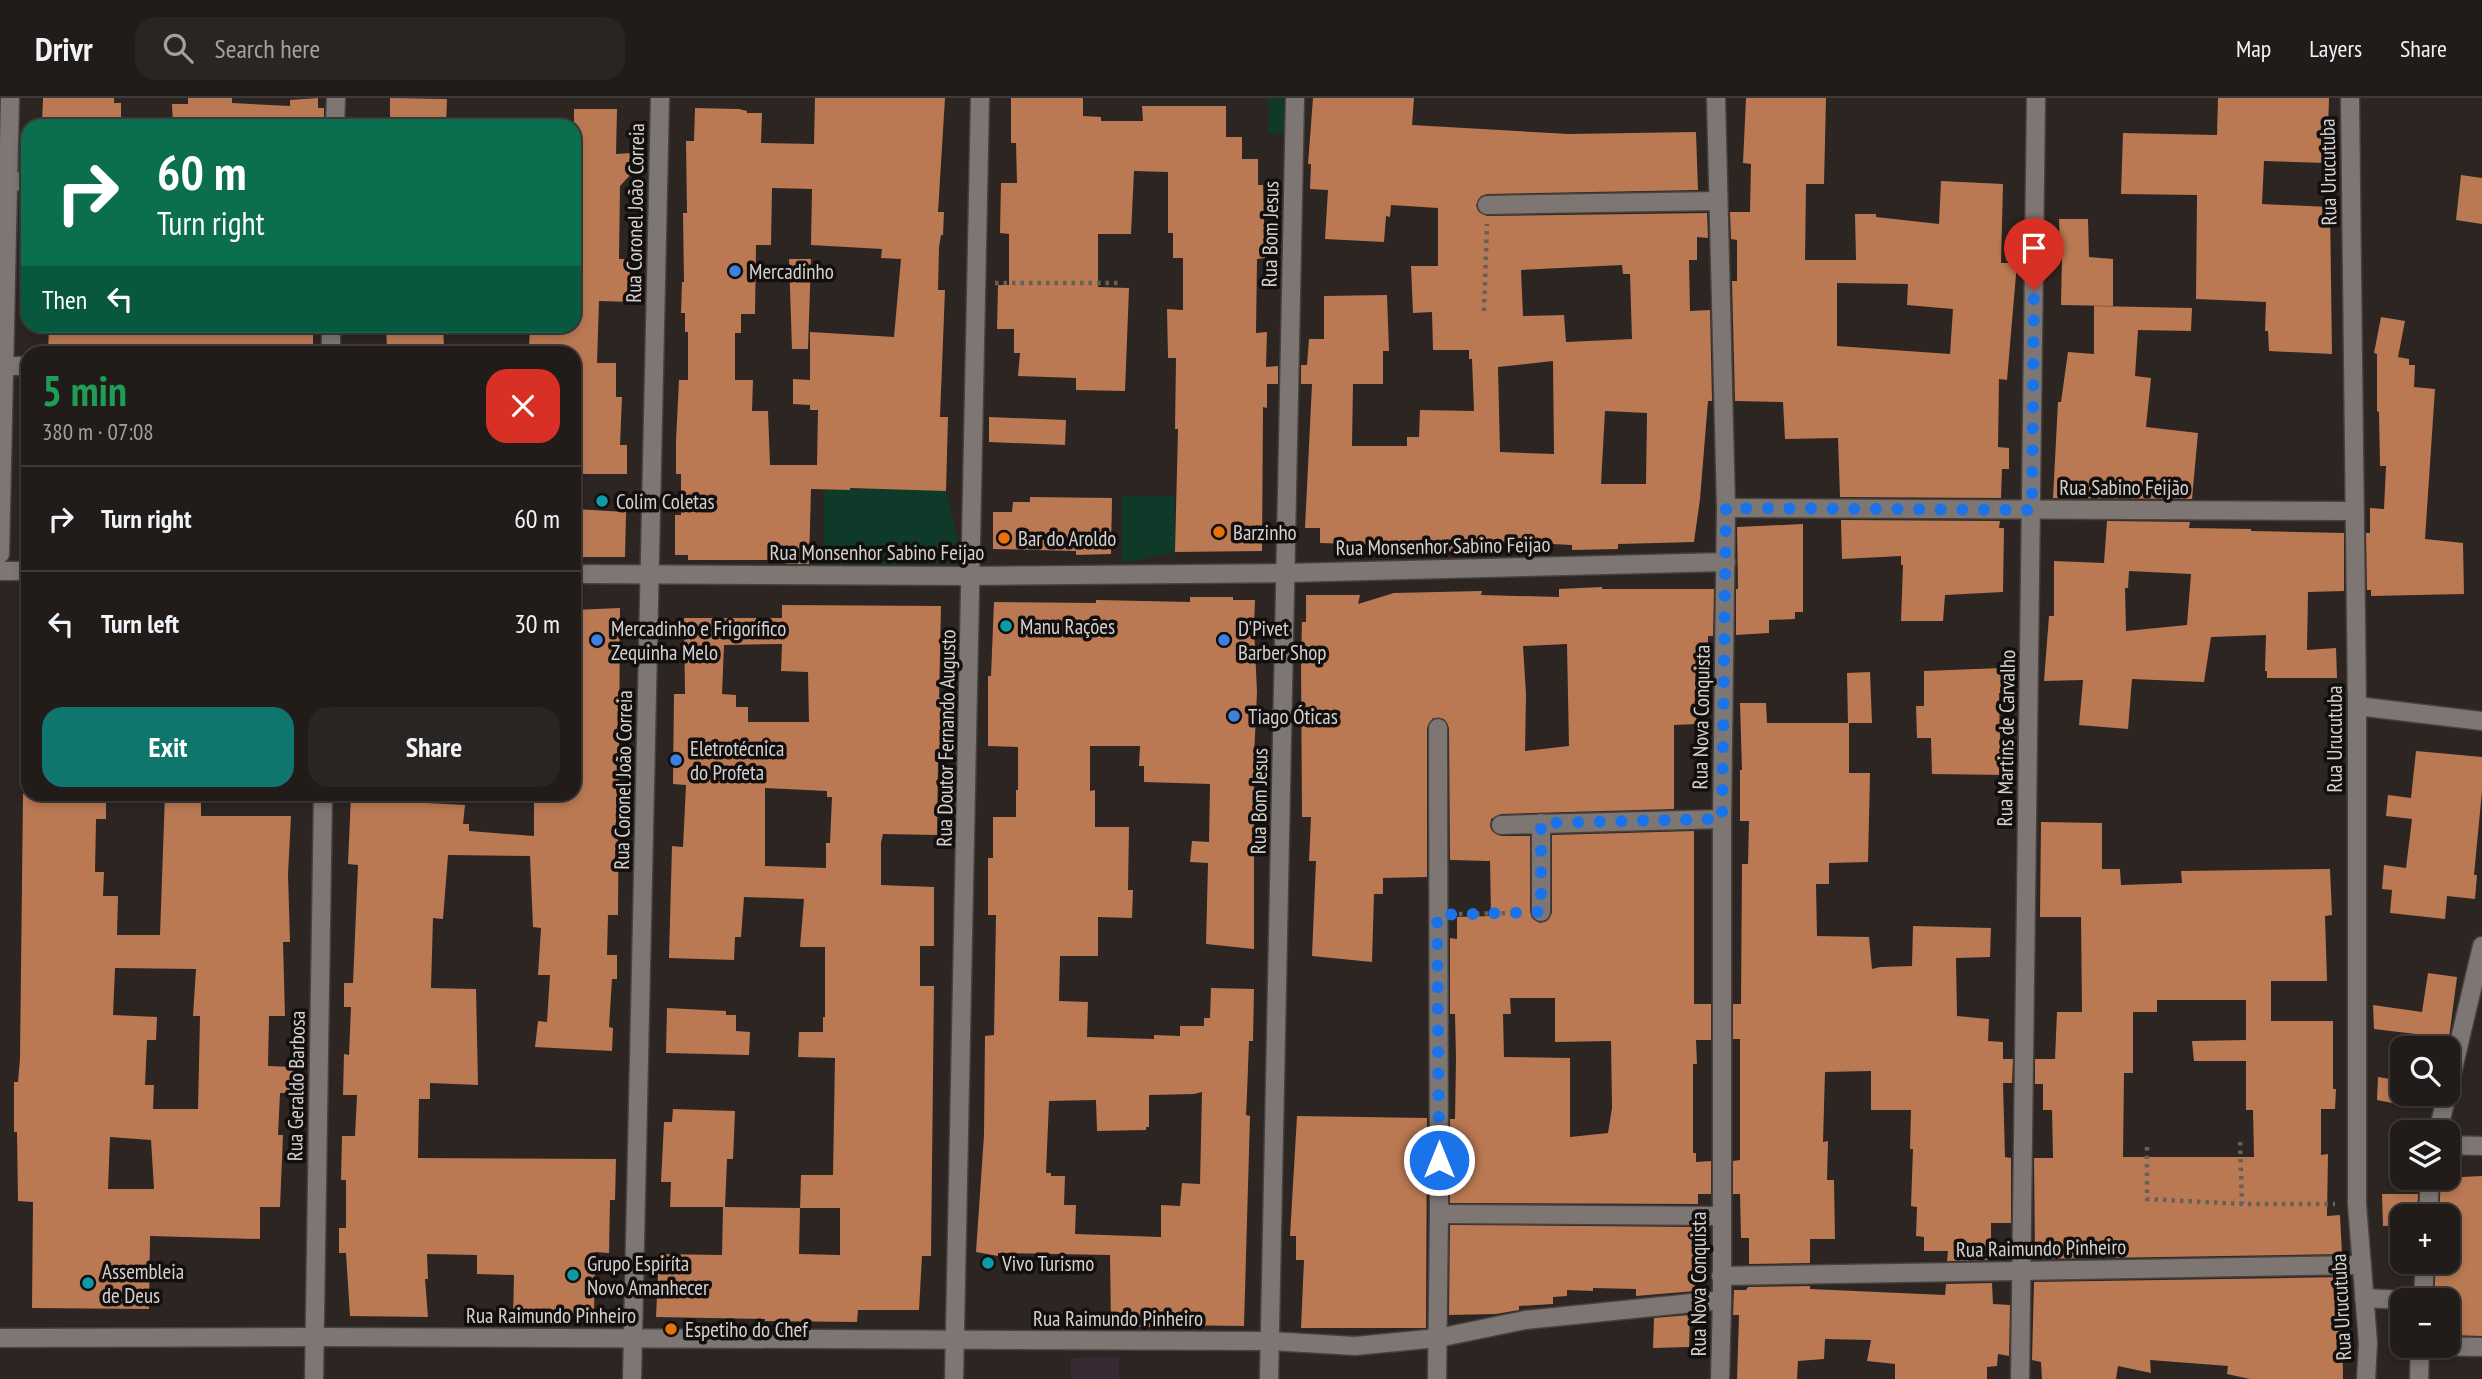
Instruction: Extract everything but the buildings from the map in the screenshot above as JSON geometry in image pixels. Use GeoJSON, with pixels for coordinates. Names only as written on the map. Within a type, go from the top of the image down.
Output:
{"type":"FeatureCollection","features":[{"type":"Feature","properties":{"kind":"street"},"geometry":{"type":"LineString","coordinates":[[0,554],[10,98]]}},
{"type":"Feature","properties":{"kind":"street"},"geometry":{"type":"LineString","coordinates":[[335,119],[336,98]]}},
{"type":"Feature","properties":{"kind":"street","name":"Rua Coronel João Correia"},"geometry":{"type":"LineString","coordinates":[[632,1379],[660,98]]}},
{"type":"Feature","properties":{"kind":"street","name":"Rua Doutor Fernando Augusto"},"geometry":{"type":"LineString","coordinates":[[954,1379],[980,98]]}},
{"type":"Feature","properties":{"kind":"street","name":"Rua Bom Jesus"},"geometry":{"type":"LineString","coordinates":[[1269,1379],[1296,98]]}},
{"type":"Feature","properties":{"kind":"street","name":"Rua Nova Conquista"},"geometry":{"type":"LineString","coordinates":[[1716,98],[1726,508],[1720,1379]]}},
{"type":"Feature","properties":{"kind":"street","name":"Rua Martins de Carvalho"},"geometry":{"type":"LineString","coordinates":[[2020,1379],[2036,98]]}},
{"type":"Feature","properties":{"kind":"street","name":"Rua Urucutuba"},"geometry":{"type":"LineString","coordinates":[[2350,98],[2357,706],[2357,1204],[2368,1343],[2366,1379]]}},
{"type":"Feature","properties":{"kind":"street"},"geometry":{"type":"LineString","coordinates":[[9,181],[21,182]]}},
{"type":"Feature","properties":{"kind":"street"},"geometry":{"type":"LineString","coordinates":[[1487,205],[1718,201]]}},
{"type":"Feature","properties":{"kind":"street"},"geometry":{"type":"LineString","coordinates":[[5,366],[21,366]]}},
{"type":"Feature","properties":{"kind":"street","name":"Rua Sabino Feijão"},"geometry":{"type":"LineString","coordinates":[[1726,508],[2353,511]]}},
{"type":"Feature","properties":{"kind":"street","name":"Rua Monsenhor Sabino Feijao"},"geometry":{"type":"LineString","coordinates":[[581,574],[972,576],[1287,573],[1726,562]]}},
{"type":"Feature","properties":{"kind":"street"},"geometry":{"type":"LineString","coordinates":[[0,570],[21,571]]}},
{"type":"Feature","properties":{"kind":"street"},"geometry":{"type":"LineString","coordinates":[[2357,706],[2482,721]]}},
{"type":"Feature","properties":{"kind":"street"},"geometry":{"type":"LineString","coordinates":[[1437,1379],[1440,1214],[1438,728]]}},
{"type":"Feature","properties":{"kind":"street","name":"Rua Geraldo Barbosa"},"geometry":{"type":"LineString","coordinates":[[314,1379],[323,801]]}},
{"type":"Feature","properties":{"kind":"street"},"geometry":{"type":"LineString","coordinates":[[1501,825],[1722,819]]}},
{"type":"Feature","properties":{"kind":"street"},"geometry":{"type":"LineString","coordinates":[[1541,823],[1541,912]]}},
{"type":"Feature","properties":{"kind":"street"},"geometry":{"type":"LineString","coordinates":[[2460,1040],[2482,946]]}},
{"type":"Feature","properties":{"kind":"street"},"geometry":{"type":"LineString","coordinates":[[2460,1145],[2482,1146]]}},
{"type":"Feature","properties":{"kind":"street"},"geometry":{"type":"LineString","coordinates":[[1440,1214],[1720,1216]]}},
{"type":"Feature","properties":{"kind":"street","name":"Rua Raimundo Pinheiro"},"geometry":{"type":"LineString","coordinates":[[1721,1276],[2362,1265]]}},
{"type":"Feature","properties":{"kind":"street"},"geometry":{"type":"LineString","coordinates":[[2364,1298],[2390,1299]]}},
{"type":"Feature","properties":{"kind":"street","name":"Rua Raimundo Pinheiro"},"geometry":{"type":"LineString","coordinates":[[0,1338],[1270,1341],[1355,1346],[1438,1338],[1525,1320],[1722,1300]]}},
{"type":"Feature","properties":{"kind":"street"},"geometry":{"type":"LineString","coordinates":[[2460,1347],[2482,1347]]}},
{"type":"Feature","properties":{"kind":"street"},"geometry":{"type":"LineString","coordinates":[[2419,1379],[2420,1358]]}},
{"type":"Feature","properties":{"kind":"path"},"geometry":{"type":"LineString","coordinates":[[1484,311],[1487,205]]}},
{"type":"Feature","properties":{"kind":"path"},"geometry":{"type":"LineString","coordinates":[[977,283],[1120,282]]}},
{"type":"Feature","properties":{"kind":"path"},"geometry":{"type":"LineString","coordinates":[[1437,915],[1541,912]]}},
{"type":"Feature","properties":{"kind":"path"},"geometry":{"type":"LineString","coordinates":[[2240,1142],[2242,1203]]}},
{"type":"Feature","properties":{"kind":"path"},"geometry":{"type":"LineString","coordinates":[[2147,1147],[2147,1199],[2357,1204]]}},
{"type":"Feature","properties":{"kind":"shaded area"},"geometry":{"type":"Polygon","coordinates":[[[1119,1357],[1119,1379],[1071,1379],[1071,1358],[1119,1357]]]}},
{"type":"Feature","properties":{"kind":"green space"},"geometry":{"type":"Polygon","coordinates":[[[1269,98],[1284,98],[1284,133],[1268,133],[1269,98]]]}},
{"type":"Feature","properties":{"kind":"green space"},"geometry":{"type":"Polygon","coordinates":[[[874,488],[946,491],[961,564],[824,565],[824,490],[874,488]]]}},
{"type":"Feature","properties":{"kind":"green space"},"geometry":{"type":"Polygon","coordinates":[[[1122,496],[1175,496],[1175,552],[1122,563],[1122,496]]]}},
{"type":"Feature","properties":{"kind":"place","name":"Mercadinho"},"geometry":{"type":"Point","coordinates":[735,271]}},
{"type":"Feature","properties":{"kind":"place","name":"Colim Coletas"},"geometry":{"type":"Point","coordinates":[602,501]}},
{"type":"Feature","properties":{"kind":"place","name":"Barzinho"},"geometry":{"type":"Point","coordinates":[1219,532]}},
{"type":"Feature","properties":{"kind":"place","name":"Bar do Aroldo"},"geometry":{"type":"Point","coordinates":[1004,538]}},
{"type":"Feature","properties":{"kind":"place","name":"Manu Rações"},"geometry":{"type":"Point","coordinates":[1006,626]}},
{"type":"Feature","properties":{"kind":"place","name":"Mercadinho e Frigorífico Zequinha Melo"},"geometry":{"type":"Point","coordinates":[597,640]}},
{"type":"Feature","properties":{"kind":"place","name":"D'Pivet Barber Shop"},"geometry":{"type":"Point","coordinates":[1224,640]}},
{"type":"Feature","properties":{"kind":"place","name":"Tiago Óticas"},"geometry":{"type":"Point","coordinates":[1234,716]}},
{"type":"Feature","properties":{"kind":"place","name":"Eletrotécnica do Profeta"},"geometry":{"type":"Point","coordinates":[676,760]}},
{"type":"Feature","properties":{"kind":"place","name":"Vivo Turismo"},"geometry":{"type":"Point","coordinates":[988,1263]}},
{"type":"Feature","properties":{"kind":"place","name":"Grupo Espiríta Novo Amanhecer"},"geometry":{"type":"Point","coordinates":[573,1275]}},
{"type":"Feature","properties":{"kind":"place","name":"Assembleia de Deus"},"geometry":{"type":"Point","coordinates":[88,1283]}},
{"type":"Feature","properties":{"kind":"place","name":"Espetiho do Chef"},"geometry":{"type":"Point","coordinates":[671,1329]}},
{"type":"Feature","properties":{"kind":"route"},"geometry":{"type":"LineString","coordinates":[[1439,1160],[1437,915],[1541,912],[1541,823],[1722,819],[1726,508],[2032,510],[2034,290]]}}]}
